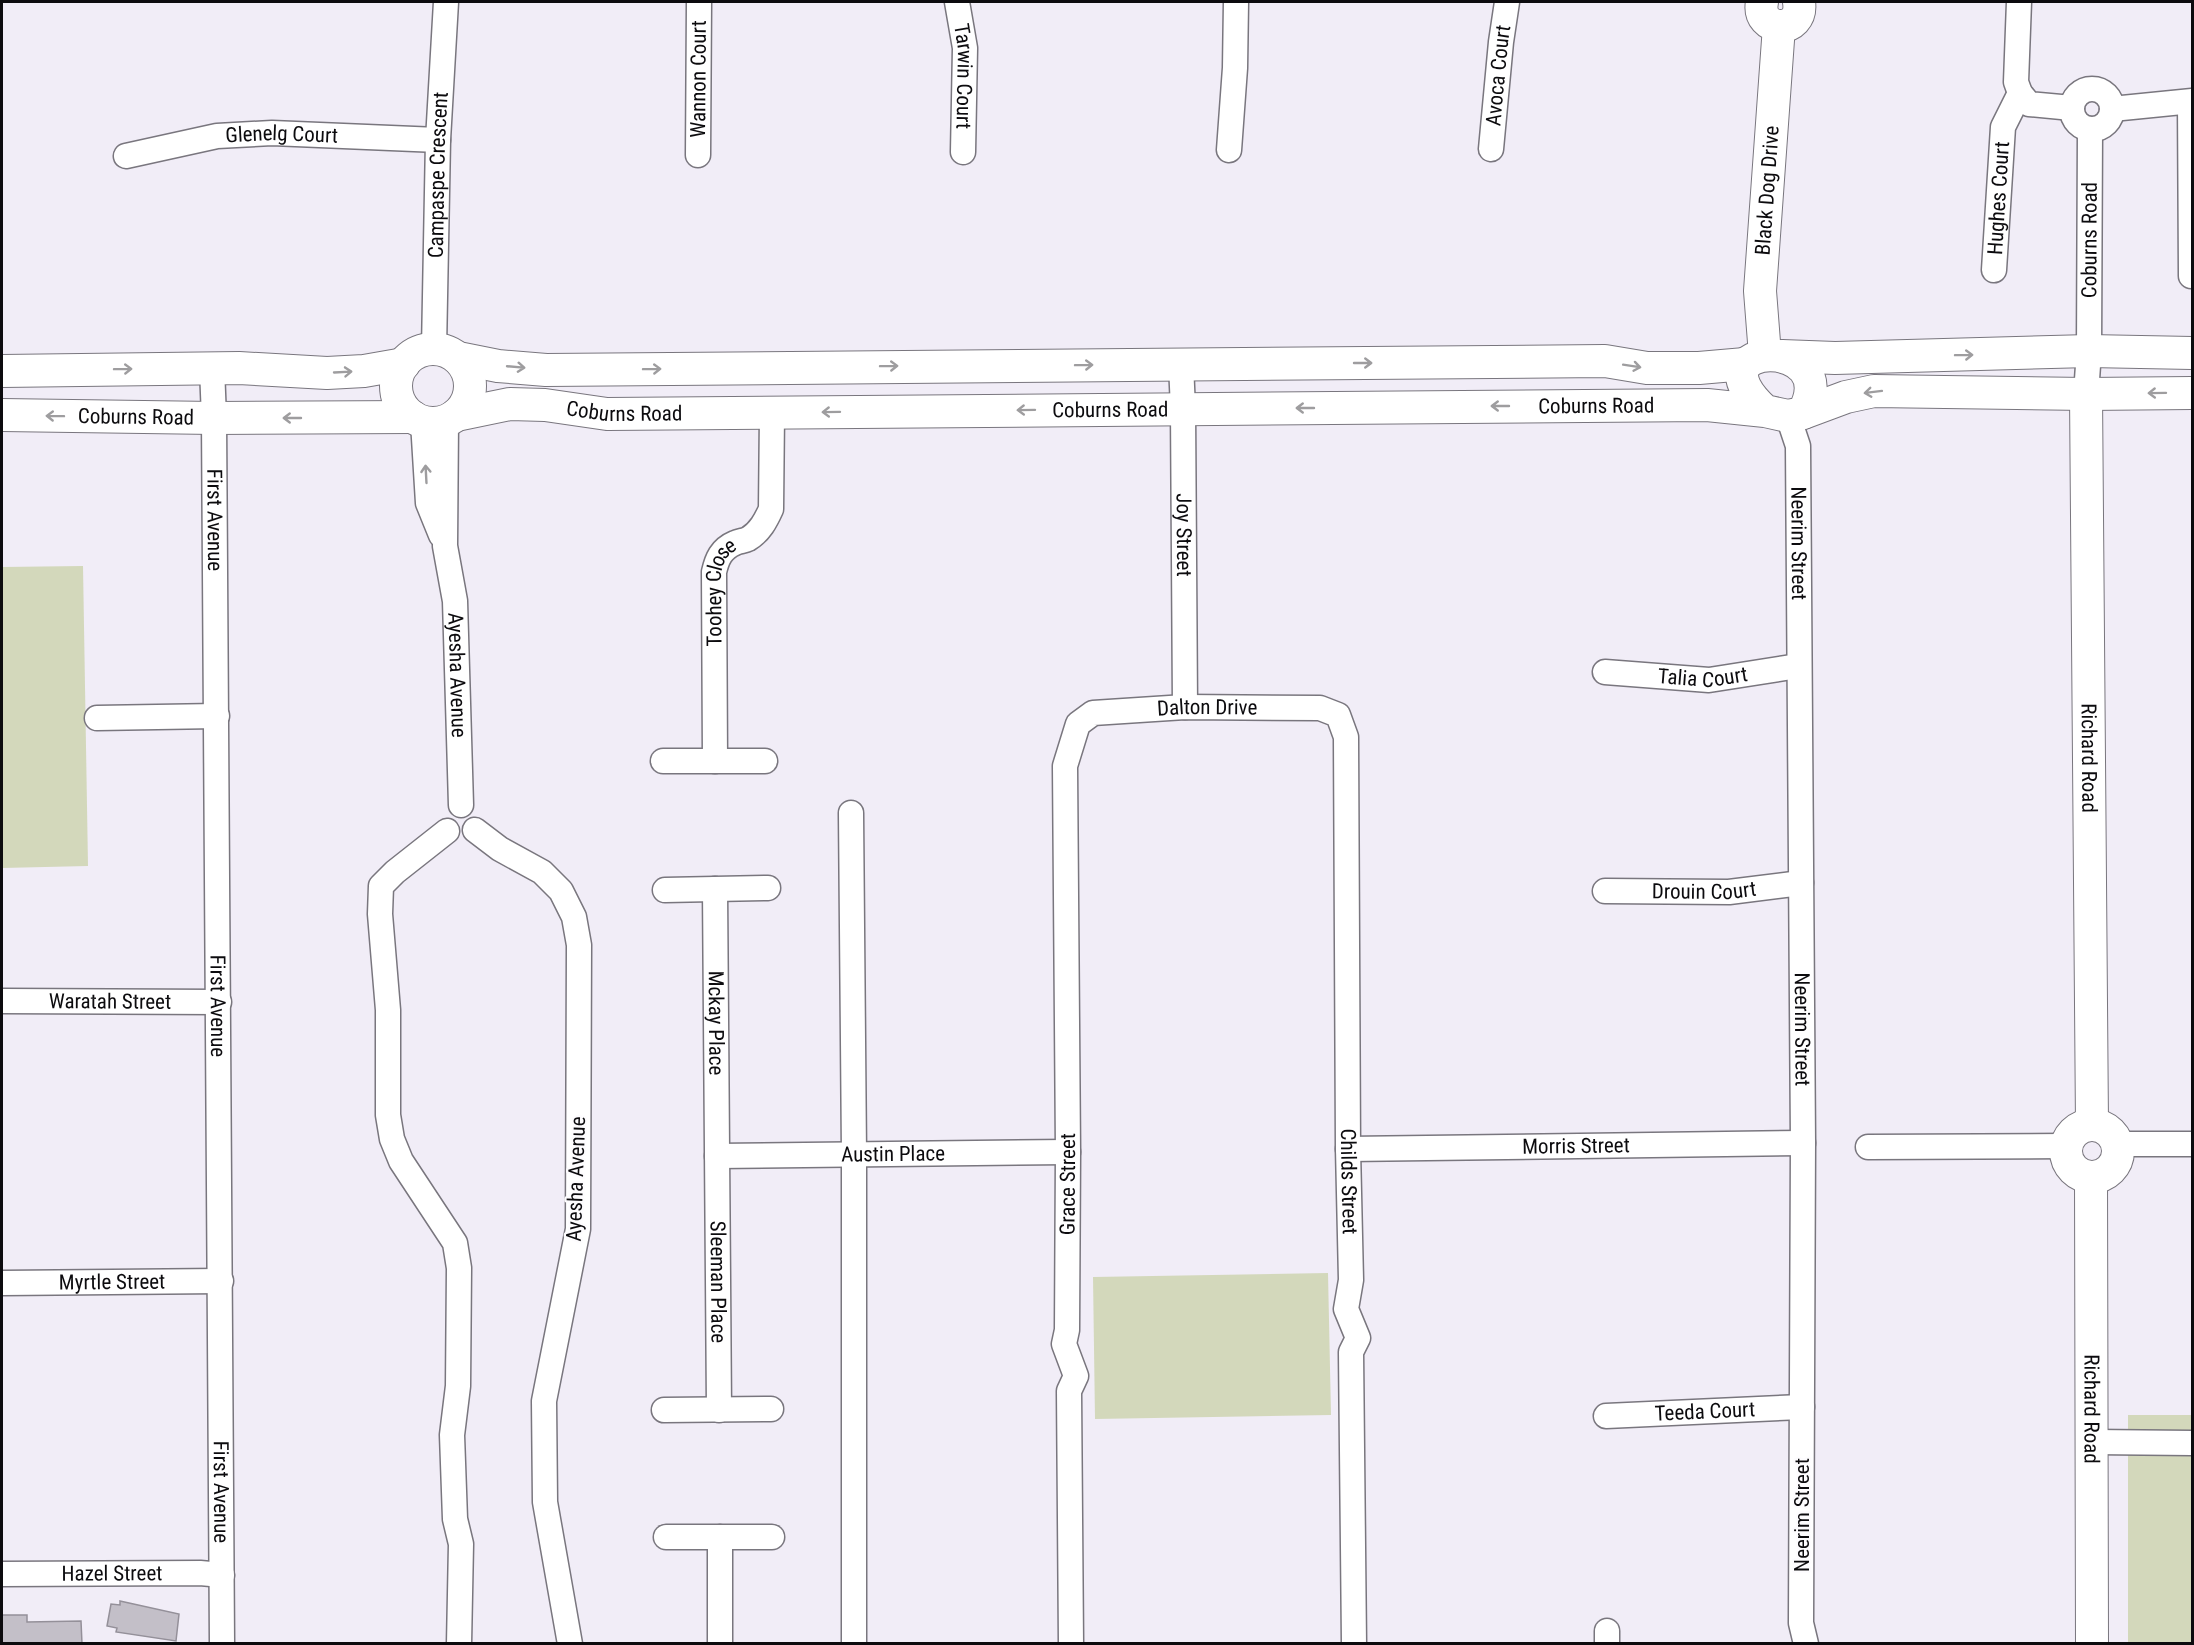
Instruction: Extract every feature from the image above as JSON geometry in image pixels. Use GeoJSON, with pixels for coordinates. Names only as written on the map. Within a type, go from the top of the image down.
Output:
{"type":"FeatureCollection","features":[{"type":"Feature","properties":{"kind":"street","name":"Campaspe Crescent"},"geometry":{"type":"LineString","coordinates":[[446,2],[438,141],[446,354]]}},
{"type":"Feature","properties":{"kind":"street","name":"Wannon Court"},"geometry":{"type":"LineString","coordinates":[[698,154],[699,2]]}},
{"type":"Feature","properties":{"kind":"street","name":"Tarwin Court"},"geometry":{"type":"LineString","coordinates":[[957,2],[964,48],[963,152]]}},
{"type":"Feature","properties":{"kind":"street"},"geometry":{"type":"LineString","coordinates":[[1229,150],[1235,68],[1236,2]]}},
{"type":"Feature","properties":{"kind":"street","name":"Avoca Court"},"geometry":{"type":"LineString","coordinates":[[1491,149],[1507,2]]}},
{"type":"Feature","properties":{"kind":"street"},"geometry":{"type":"LineString","coordinates":[[1763,9],[1785,26],[1796,19],[1799,13],[1799,2]]}},
{"type":"Feature","properties":{"kind":"street"},"geometry":{"type":"LineString","coordinates":[[2019,2],[2016,82],[2020,93],[2028,104],[2072,108]]}},
{"type":"Feature","properties":{"kind":"street","name":"Black Dog Drive"},"geometry":{"type":"LineString","coordinates":[[1763,9],[1760,291],[1764,358]]}},
{"type":"Feature","properties":{"kind":"street"},"geometry":{"type":"LineString","coordinates":[[2093,90],[2106,95],[2112,109],[2108,122],[2103,126],[2090,129],[2077,122],[2072,108],[2079,95],[2093,90]]}},
{"type":"Feature","properties":{"kind":"street","name":"Hughes Court"},"geometry":{"type":"LineString","coordinates":[[1994,270],[2003,127],[2020,93]]}},
{"type":"Feature","properties":{"kind":"street"},"geometry":{"type":"LineString","coordinates":[[2112,109],[2191,102],[2191,276]]}},
{"type":"Feature","properties":{"kind":"street","name":"Coburns Road"},"geometry":{"type":"LineString","coordinates":[[2086,394],[2089,351],[2090,129]]}},
{"type":"Feature","properties":{"kind":"street","name":"Glenelg Court"},"geometry":{"type":"LineString","coordinates":[[126,156],[217,136],[272,133],[438,141]]}},
{"type":"Feature","properties":{"kind":"street"},"geometry":{"type":"LineString","coordinates":[[422,351],[446,354],[466,369],[470,387],[465,406],[434,419],[404,408],[398,398],[396,386],[398,374],[404,364],[412,356],[422,351]]}},
{"type":"Feature","properties":{"kind":"street","name":"Coburns Road"},"geometry":{"type":"LineString","coordinates":[[446,354],[498,366],[546,370],[1605,361],[1647,368],[1699,368],[1764,358],[2089,351],[2193,353]]}},
{"type":"Feature","properties":{"kind":"street"},"geometry":{"type":"LineString","coordinates":[[1764,358],[1796,363],[1805,372],[1812,387],[1811,395],[1785,413],[1752,398],[1745,388],[1742,372],[1764,358]]}},
{"type":"Feature","properties":{"kind":"street"},"geometry":{"type":"LineString","coordinates":[[2,371],[239,368],[327,373],[364,371],[404,364]]}},
{"type":"Feature","properties":{"kind":"street","name":"Joy Street"},"geometry":{"type":"LineString","coordinates":[[1181,364],[1185,707]]}},
{"type":"Feature","properties":{"kind":"street","name":"First Avenue"},"geometry":{"type":"LineString","coordinates":[[212,368],[217,716],[222,1644]]}},
{"type":"Feature","properties":{"kind":"street","name":"Coburns Road"},"geometry":{"type":"LineString","coordinates":[[2,415],[434,419],[510,404],[545,405],[607,414],[1707,405],[1785,413],[1874,391],[2193,393]]}},
{"type":"Feature","properties":{"kind":"street","name":"Richard Road"},"geometry":{"type":"LineString","coordinates":[[2086,394],[2092,1125]]}},
{"type":"Feature","properties":{"kind":"street","name":"Toohey Close"},"geometry":{"type":"LineString","coordinates":[[716,761],[714,572],[717,559],[725,548],[748,539],[759,530],[771,509],[772,413]]}},
{"type":"Feature","properties":{"kind":"street","name":"Neerim Street"},"geometry":{"type":"LineString","coordinates":[[1785,413],[1798,446],[1803,1143],[1801,1623],[1806,1644]]}},
{"type":"Feature","properties":{"kind":"street","name":"Ayesha Avenue"},"geometry":{"type":"LineString","coordinates":[[434,419],[428,502],[445,546],[455,602],[461,806],[471,809],[475,814],[477,819],[475,830],[500,849],[542,872],[561,891],[574,917],[579,945],[578,1229],[544,1401],[545,1502],[570,1644]]}},
{"type":"Feature","properties":{"kind":"street","name":"Talia Court"},"geometry":{"type":"LineString","coordinates":[[1605,672],[1709,680],[1798,666]]}},
{"type":"Feature","properties":{"kind":"street","name":"Dalton Drive"},"geometry":{"type":"LineString","coordinates":[[1078,724],[1093,712],[1185,707],[1320,708],[1338,715]]}},
{"type":"Feature","properties":{"kind":"street","name":"Childs Street"},"geometry":{"type":"LineString","coordinates":[[1338,715],[1346,737],[1348,1149],[1352,1280],[1346,1309],[1358,1338],[1351,1352],[1354,1644]]}},
{"type":"Feature","properties":{"kind":"street"},"geometry":{"type":"LineString","coordinates":[[97,718],[217,716]]}},
{"type":"Feature","properties":{"kind":"street","name":"Grace Street"},"geometry":{"type":"LineString","coordinates":[[1071,1644],[1069,1391],[1076,1376],[1064,1344],[1067,1330],[1068,1152],[1065,766],[1078,724]]}},
{"type":"Feature","properties":{"kind":"street"},"geometry":{"type":"LineString","coordinates":[[663,761],[765,761]]}},
{"type":"Feature","properties":{"kind":"street"},"geometry":{"type":"LineString","coordinates":[[461,806],[456,806],[448,812],[444,821],[447,831],[459,839],[469,837],[475,830]]}},
{"type":"Feature","properties":{"kind":"street"},"geometry":{"type":"LineString","coordinates":[[850,813],[854,1154],[854,1644]]}},
{"type":"Feature","properties":{"kind":"street"},"geometry":{"type":"LineString","coordinates":[[447,831],[381,886],[380,914],[388,1010],[388,1114],[392,1139],[401,1161],[455,1243],[459,1268],[458,1386],[452,1435],[455,1520],[460,1544],[459,1644]]}},
{"type":"Feature","properties":{"kind":"street","name":"Drouin Court"},"geometry":{"type":"LineString","coordinates":[[1605,891],[1729,892],[1801,883]]}},
{"type":"Feature","properties":{"kind":"street"},"geometry":{"type":"LineString","coordinates":[[665,890],[768,888]]}},
{"type":"Feature","properties":{"kind":"street","name":"Mckay Place"},"geometry":{"type":"LineString","coordinates":[[715,889],[717,1156]]}},
{"type":"Feature","properties":{"kind":"street","name":"Waratah Street"},"geometry":{"type":"LineString","coordinates":[[2,1001],[219,1002]]}},
{"type":"Feature","properties":{"kind":"street"},"geometry":{"type":"LineString","coordinates":[[2092,1125],[2101,1126],[2109,1131],[2117,1144],[2118,1154],[2110,1170],[2091,1177],[2074,1170],[2069,1163],[2066,1146],[2075,1131],[2083,1126],[2092,1125]]}},
{"type":"Feature","properties":{"kind":"street","name":"Morris Street"},"geometry":{"type":"LineString","coordinates":[[1348,1149],[1803,1143]]}},
{"type":"Feature","properties":{"kind":"street"},"geometry":{"type":"LineString","coordinates":[[2117,1144],[2193,1144]]}},
{"type":"Feature","properties":{"kind":"street"},"geometry":{"type":"LineString","coordinates":[[1868,1147],[2066,1146]]}},
{"type":"Feature","properties":{"kind":"street","name":"Austin Place"},"geometry":{"type":"LineString","coordinates":[[717,1156],[1068,1152]]}},
{"type":"Feature","properties":{"kind":"street","name":"Sleeman Place"},"geometry":{"type":"LineString","coordinates":[[717,1156],[719,1410]]}},
{"type":"Feature","properties":{"kind":"street","name":"Richard Road"},"geometry":{"type":"LineString","coordinates":[[2091,1177],[2092,1644]]}},
{"type":"Feature","properties":{"kind":"street","name":"Myrtle Street"},"geometry":{"type":"LineString","coordinates":[[2,1283],[221,1281]]}},
{"type":"Feature","properties":{"kind":"street","name":"Teeda Court"},"geometry":{"type":"LineString","coordinates":[[1606,1416],[1803,1407]]}},
{"type":"Feature","properties":{"kind":"street"},"geometry":{"type":"LineString","coordinates":[[664,1410],[771,1409]]}},
{"type":"Feature","properties":{"kind":"street"},"geometry":{"type":"LineString","coordinates":[[2093,1442],[2193,1443]]}},
{"type":"Feature","properties":{"kind":"street"},"geometry":{"type":"LineString","coordinates":[[666,1537],[772,1537]]}},
{"type":"Feature","properties":{"kind":"street"},"geometry":{"type":"LineString","coordinates":[[720,1537],[720,1644]]}},
{"type":"Feature","properties":{"kind":"street","name":"Hazel Street"},"geometry":{"type":"LineString","coordinates":[[2,1574],[200,1573],[222,1575]]}},
{"type":"Feature","properties":{"kind":"green space"},"geometry":{"type":"Polygon","coordinates":[[[83,566],[88,866],[2,868],[2,567],[83,566]]]}},
{"type":"Feature","properties":{"kind":"green space"},"geometry":{"type":"Polygon","coordinates":[[[1328,1273],[1331,1415],[1095,1419],[1093,1277],[1328,1273]]]}},
{"type":"Feature","properties":{"kind":"green space"},"geometry":{"type":"Polygon","coordinates":[[[2128,1415],[2192,1415],[2192,1643],[2128,1644],[2128,1415]]]}},
{"type":"Feature","properties":{"kind":"building"},"geometry":{"type":"Polygon","coordinates":[[[120,1601],[179,1614],[176,1641],[116,1632],[117,1628],[107,1626],[111,1604],[120,1605],[120,1601]]]}},
{"type":"Feature","properties":{"kind":"building"},"geometry":{"type":"Polygon","coordinates":[[[2,1615],[27,1615],[27,1622],[81,1621],[82,1644],[2,1644],[2,1615]]]}}]}
